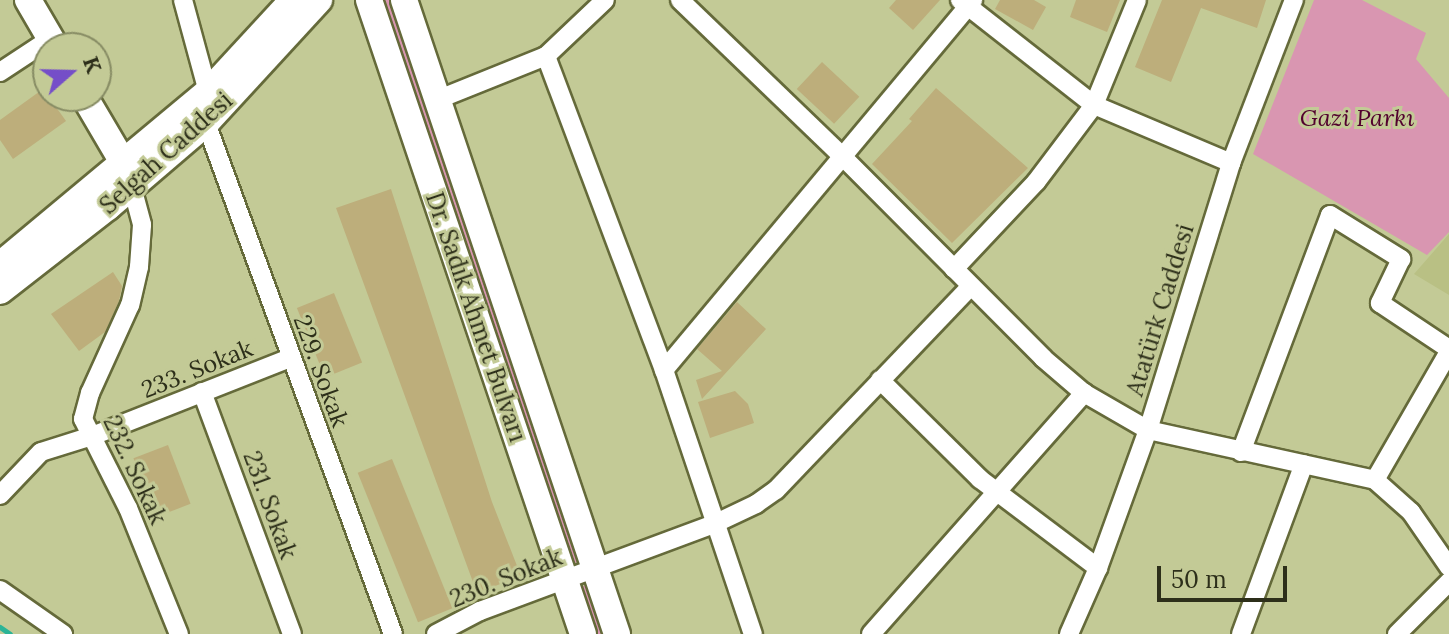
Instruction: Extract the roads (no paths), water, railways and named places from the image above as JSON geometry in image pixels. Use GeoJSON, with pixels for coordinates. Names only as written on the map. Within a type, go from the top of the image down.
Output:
{"type":"FeatureCollection","features":[{"type":"Feature","properties":{"kind":"main road"},"geometry":{"type":"LineString","coordinates":[[28,0],[46,32]]}},
{"type":"Feature","properties":{"kind":"main road","name":"Selgah Caddesi"},"geometry":{"type":"LineString","coordinates":[[0,291],[128,176],[293,0]]}},
{"type":"Feature","properties":{"kind":"main road","name":"Selgah Caddesi"},"geometry":{"type":"LineString","coordinates":[[0,265],[206,123],[319,0]]}},
{"type":"Feature","properties":{"kind":"main road","name":"Dr. Sadık Ahmet Bulvarı"},"geometry":{"type":"LineString","coordinates":[[369,0],[583,634]]}},
{"type":"Feature","properties":{"kind":"main road","name":"Dr. Sadık Ahmet Bulvarı"},"geometry":{"type":"LineString","coordinates":[[404,0],[617,634]]}},
{"type":"Feature","properties":{"kind":"main road"},"geometry":{"type":"LineString","coordinates":[[93,112],[128,176]]}},
{"type":"Feature","properties":{"kind":"street"},"geometry":{"type":"LineString","coordinates":[[183,0],[208,92]]}},
{"type":"Feature","properties":{"kind":"street"},"geometry":{"type":"LineString","coordinates":[[439,99],[546,56],[605,0]]}},
{"type":"Feature","properties":{"kind":"street"},"geometry":{"type":"LineString","coordinates":[[680,0],[1084,393],[1148,430],[1375,480],[1411,512],[1449,567]]}},
{"type":"Feature","properties":{"kind":"street"},"geometry":{"type":"LineString","coordinates":[[954,269],[1036,182],[1094,105],[1137,0]]}},
{"type":"Feature","properties":{"kind":"street","name":"Atatürk Caddesi"},"geometry":{"type":"LineString","coordinates":[[1069,634],[1098,568],[1148,430],[1231,163],[1294,0]]}},
{"type":"Feature","properties":{"kind":"street"},"geometry":{"type":"LineString","coordinates":[[664,370],[843,157],[967,2],[1094,105],[1231,163]]}},
{"type":"Feature","properties":{"kind":"street"},"geometry":{"type":"LineString","coordinates":[[0,72],[32,55]]}},
{"type":"Feature","properties":{"kind":"street"},"geometry":{"type":"LineString","coordinates":[[546,56],[664,370],[753,634]]}},
{"type":"Feature","properties":{"kind":"street","name":"229. Sokak"},"geometry":{"type":"LineString","coordinates":[[206,123],[393,634]]}},
{"type":"Feature","properties":{"kind":"street","name":"232. Sokak"},"geometry":{"type":"LineString","coordinates":[[128,176],[142,225],[139,267],[130,305],[84,409],[83,419],[128,508],[179,634]]}},
{"type":"Feature","properties":{"kind":"street"},"geometry":{"type":"LineString","coordinates":[[1241,452],[1330,215],[1401,259],[1380,303],[1449,351],[1375,480]]}},
{"type":"Feature","properties":{"kind":"street","name":"230. Sokak"},"geometry":{"type":"LineString","coordinates":[[436,634],[480,611],[714,524],[742,512],[776,490],[971,286]]}},
{"type":"Feature","properties":{"kind":"street","name":"233. Sokak"},"geometry":{"type":"LineString","coordinates":[[0,495],[41,452],[92,436],[290,358]]}},
{"type":"Feature","properties":{"kind":"street"},"geometry":{"type":"LineString","coordinates":[[880,380],[980,479],[1098,568]]}},
{"type":"Feature","properties":{"kind":"street","name":"231. Sokak"},"geometry":{"type":"LineString","coordinates":[[202,392],[292,634]]}},
{"type":"Feature","properties":{"kind":"street"},"geometry":{"type":"LineString","coordinates":[[871,634],[1084,393]]}},
{"type":"Feature","properties":{"kind":"street"},"geometry":{"type":"LineString","coordinates":[[1241,634],[1304,464]]}},
{"type":"Feature","properties":{"kind":"street"},"geometry":{"type":"LineString","coordinates":[[1397,634],[1449,582]]}},
{"type":"Feature","properties":{"kind":"street"},"geometry":{"type":"LineString","coordinates":[[0,590],[63,634]]}},
{"type":"Feature","properties":{"kind":"waterway"},"geometry":{"type":"LineString","coordinates":[[0,627],[10,634]]}},
{"type":"Feature","properties":{"kind":"park label","name":"Gazi Parkı"},"geometry":{"type":"Point","coordinates":[1357,118]}}]}
